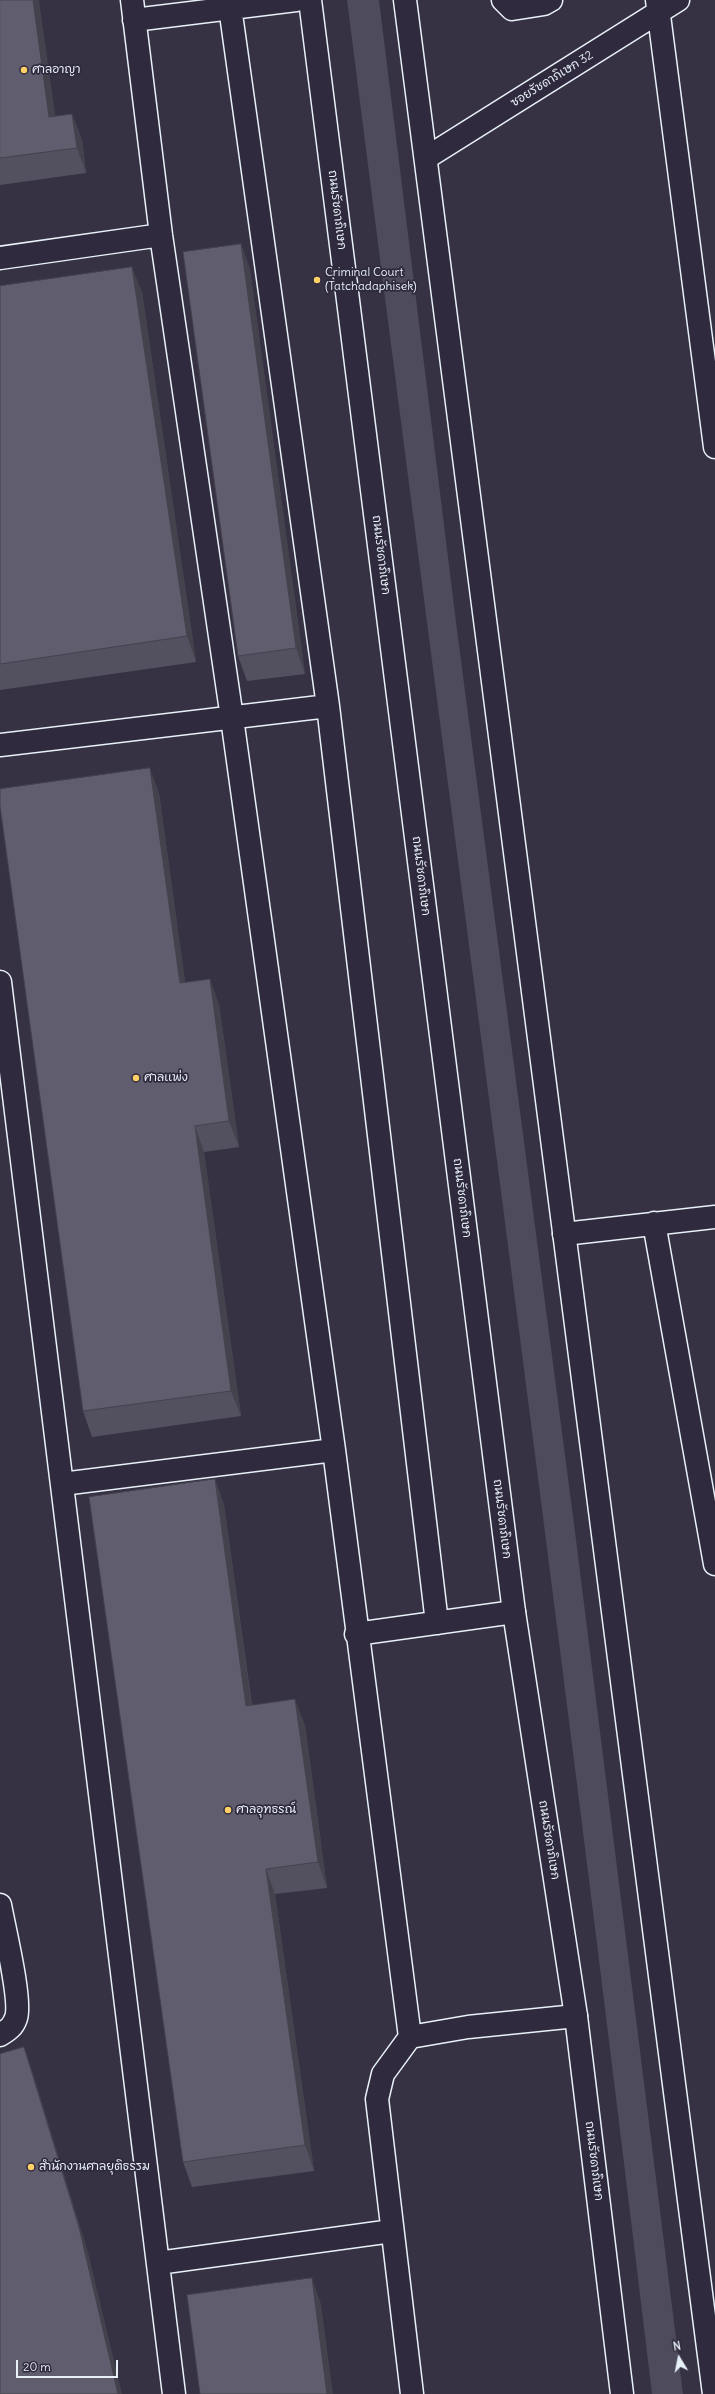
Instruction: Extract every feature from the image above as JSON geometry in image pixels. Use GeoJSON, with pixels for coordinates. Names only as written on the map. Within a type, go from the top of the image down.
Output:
{"type":"FeatureCollection","features":[{"type":"Feature","properties":{"kind":"main road"},"geometry":{"type":"LineString","coordinates":[[296,0],[133,10],[161,235],[232,718],[334,1450],[356,1634],[410,2037]]}},
{"type":"Feature","properties":{"kind":"main road","name":"ถนนรัชดาภิเษก"},"geometry":{"type":"LineString","coordinates":[[310,0],[514,1612],[576,2016],[622,2394]]}},
{"type":"Feature","properties":{"kind":"main road"},"geometry":{"type":"LineString","coordinates":[[405,0],[714,2394]]}},
{"type":"Feature","properties":{"kind":"main road"},"geometry":{"type":"LineString","coordinates":[[503,0],[512,9],[544,4],[551,0]]}},
{"type":"Feature","properties":{"kind":"main road","name":"ซอยรัชดาภิเษก 32"},"geometry":{"type":"LineString","coordinates":[[426,158],[657,6],[678,0]]}},
{"type":"Feature","properties":{"kind":"main road"},"geometry":{"type":"LineString","coordinates":[[229,4],[328,706],[437,1624]]}},
{"type":"Feature","properties":{"kind":"main road"},"geometry":{"type":"LineString","coordinates":[[657,6],[715,447]]}},
{"type":"Feature","properties":{"kind":"main road"},"geometry":{"type":"LineString","coordinates":[[0,258],[161,235]]}},
{"type":"Feature","properties":{"kind":"main road"},"geometry":{"type":"LineString","coordinates":[[0,745],[328,706]]}},
{"type":"Feature","properties":{"kind":"main road"},"geometry":{"type":"LineString","coordinates":[[0,982],[174,2394]]}},
{"type":"Feature","properties":{"kind":"main road"},"geometry":{"type":"LineString","coordinates":[[564,1234],[715,1217]]}},
{"type":"Feature","properties":{"kind":"main road"},"geometry":{"type":"LineString","coordinates":[[654,1223],[715,1564]]}},
{"type":"Feature","properties":{"kind":"main road"},"geometry":{"type":"LineString","coordinates":[[62,1484],[334,1450]]}},
{"type":"Feature","properties":{"kind":"main road"},"geometry":{"type":"LineString","coordinates":[[356,1634],[437,1624],[514,1612]]}},
{"type":"Feature","properties":{"kind":"main road"},"geometry":{"type":"LineString","coordinates":[[0,1906],[16,1995],[17,2017],[11,2029],[0,2035]]}},
{"type":"Feature","properties":{"kind":"main road"},"geometry":{"type":"LineString","coordinates":[[412,2394],[377,2099],[383,2074],[410,2037],[468,2026],[576,2016]]}},
{"type":"Feature","properties":{"kind":"main road"},"geometry":{"type":"LineString","coordinates":[[158,2263],[392,2231]]}},
{"type":"Feature","properties":{"kind":"shaded area"},"geometry":{"type":"Polygon","coordinates":[[[347,0],[379,0],[457,630],[574,1524],[683,2394],[652,2394],[616,2094],[540,1496],[347,0]]]}},
{"type":"Feature","properties":{"kind":"building","name":"ศาลอาญา"},"geometry":{"type":"Polygon","coordinates":[[[0,0],[33,0],[49,117],[72,114],[77,148],[0,158],[0,0]]]}},
{"type":"Feature","properties":{"kind":"building"},"geometry":{"type":"Polygon","coordinates":[[[241,244],[296,648],[238,656],[183,252],[241,244]]]}},
{"type":"Feature","properties":{"kind":"building"},"geometry":{"type":"Polygon","coordinates":[[[132,267],[187,636],[0,664],[0,286],[132,267]]]}},
{"type":"Feature","properties":{"kind":"building","name":"ศาลแพ่ง"},"geometry":{"type":"Polygon","coordinates":[[[150,768],[180,983],[210,979],[229,1121],[195,1126],[231,1391],[83,1411],[0,806],[0,789],[150,768]]]}},
{"type":"Feature","properties":{"kind":"building","name":"ศาลอุทธรณ์"},"geometry":{"type":"Polygon","coordinates":[[[215,1479],[246,1706],[295,1699],[318,1862],[266,1869],[305,2145],[183,2162],[89,1497],[215,1479]]]}},
{"type":"Feature","properties":{"kind":"building","name":"สำนักงานศาลยุติธรรม"},"geometry":{"type":"Polygon","coordinates":[[[24,2047],[79,2227],[118,2394],[0,2394],[0,2054],[24,2047]]]}},
{"type":"Feature","properties":{"kind":"building"},"geometry":{"type":"Polygon","coordinates":[[[312,2278],[327,2394],[200,2394],[187,2295],[312,2278]]]}},
{"type":"Feature","properties":{"kind":"place","name":"ศาลอาญา"},"geometry":{"type":"Point","coordinates":[24,70]}},
{"type":"Feature","properties":{"kind":"place","name":"Criminal Court (Tatchadaphisek)"},"geometry":{"type":"Point","coordinates":[317,280]}},
{"type":"Feature","properties":{"kind":"place","name":"ศาลแพ่ง"},"geometry":{"type":"Point","coordinates":[136,1078]}},
{"type":"Feature","properties":{"kind":"place","name":"ศาลอุทธรณ์"},"geometry":{"type":"Point","coordinates":[228,1810]}},
{"type":"Feature","properties":{"kind":"place","name":"สำนักงานศาลยุติธรรม"},"geometry":{"type":"Point","coordinates":[31,2167]}}]}
